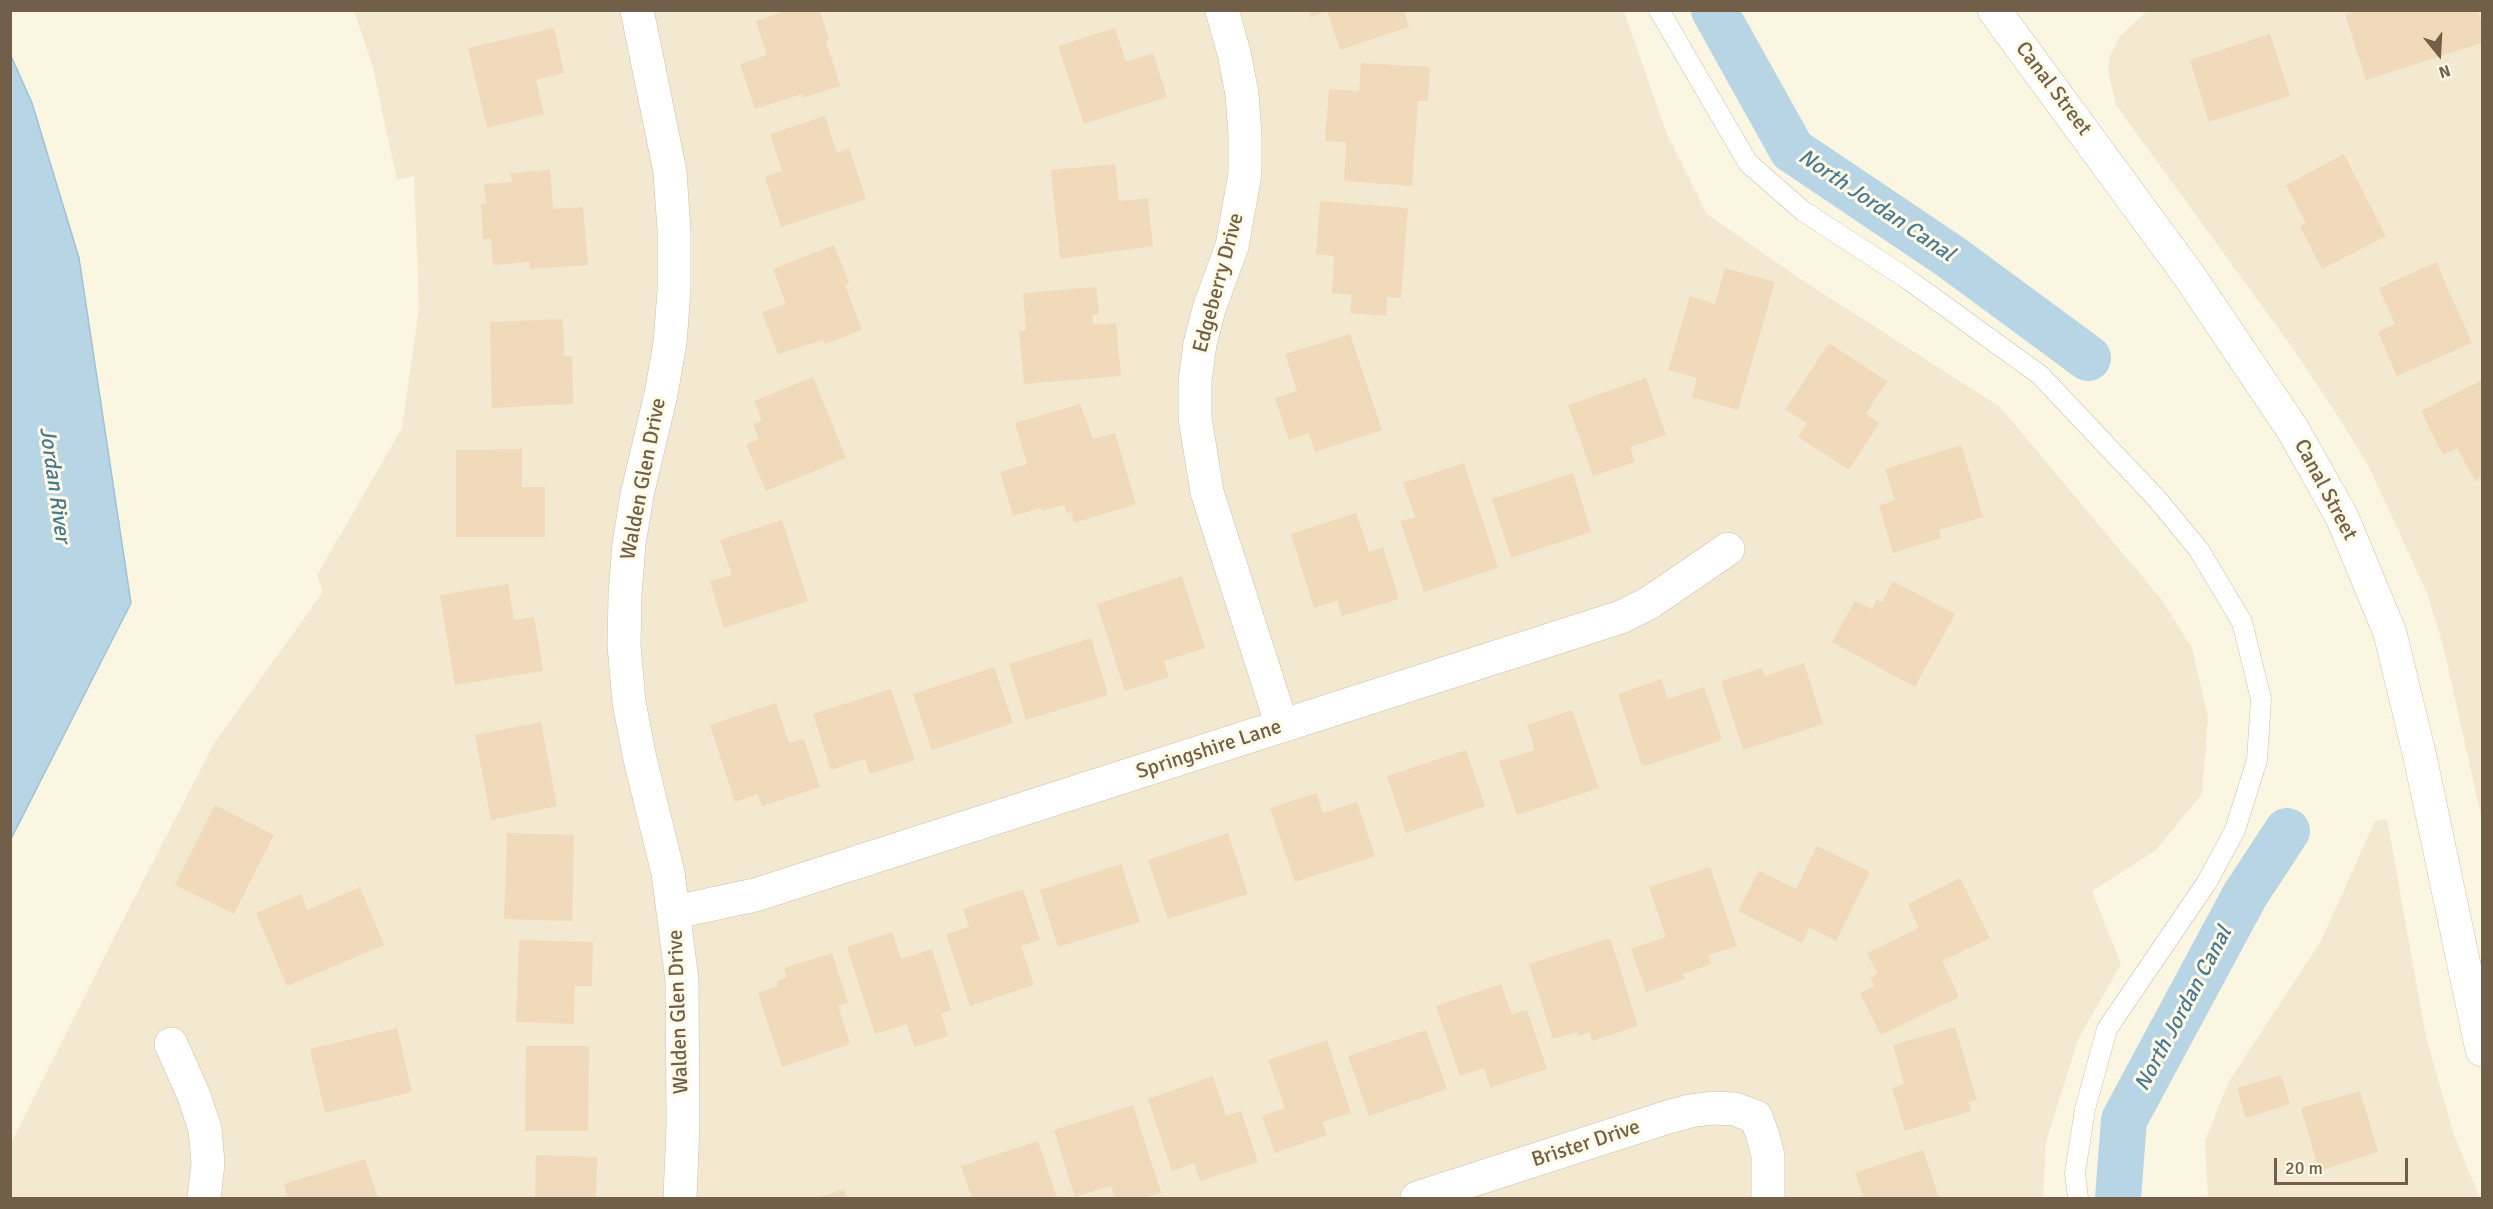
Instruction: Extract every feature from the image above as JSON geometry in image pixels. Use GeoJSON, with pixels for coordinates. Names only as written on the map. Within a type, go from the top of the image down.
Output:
{"type":"FeatureCollection","features":[{"type":"Feature","properties":{"kind":"street","name":"Walden Glen Drive"},"geometry":{"type":"LineString","coordinates":[[637,10],[670,172],[674,230],[674,291],[670,343],[661,394],[629,544],[624,645],[631,714],[668,873],[675,912],[682,980],[684,1051],[680,1198]]}},
{"type":"Feature","properties":{"kind":"street","name":"Edgeberry Drive"},"geometry":{"type":"LineString","coordinates":[[1222,10],[1242,94],[1245,174],[1232,246],[1209,309],[1200,344],[1195,381],[1195,418],[1207,492],[1282,726]]}},
{"type":"Feature","properties":{"kind":"street","name":"Canal Street"},"geometry":{"type":"LineString","coordinates":[[2005,13],[2074,116],[2190,277],[2293,430],[2342,517],[2390,633],[2420,757],[2482,1050]]}},
{"type":"Feature","properties":{"kind":"street","name":"Springshire Lane"},"geometry":{"type":"LineString","coordinates":[[675,912],[755,895],[1621,616],[1649,603],[1728,549]]}},
{"type":"Feature","properties":{"kind":"street"},"geometry":{"type":"LineString","coordinates":[[171,1044],[194,1096],[205,1129],[208,1163],[204,1198]]}},
{"type":"Feature","properties":{"kind":"street","name":"Brister Drive"},"geometry":{"type":"LineString","coordinates":[[1417,1198],[1690,1111],[1712,1108],[1735,1109],[1756,1117],[1768,1156],[1768,1198]]}},
{"type":"Feature","properties":{"kind":"lane"},"geometry":{"type":"LineString","coordinates":[[1659,10],[1748,163],[1803,211],[1906,278],[2040,375],[2157,499],[2199,550],[2242,622],[2261,699],[2257,760],[2235,830],[2207,882],[2107,1029],[2085,1109],[2074,1173],[2078,1198]]}},
{"type":"Feature","properties":{"kind":"shaded area"},"geometry":{"type":"Polygon","coordinates":[[[354,11],[1624,11],[1666,132],[1707,214],[1799,278],[2000,407],[2162,600],[2192,648],[2208,717],[2202,794],[2155,851],[2092,891],[2121,964],[2078,1040],[2046,1142],[2043,1198],[11,1198],[10,1145],[118,930],[213,745],[323,592],[317,575],[402,428],[419,309],[414,176],[397,180],[372,64],[354,11]]]}},
{"type":"Feature","properties":{"kind":"shaded area"},"geometry":{"type":"Polygon","coordinates":[[[2147,11],[2482,11],[2482,820],[2444,649],[2427,593],[2370,469],[2294,350],[2116,105],[2108,71],[2110,56],[2120,36],[2147,11]]]}},
{"type":"Feature","properties":{"kind":"shaded area"},"geometry":{"type":"Polygon","coordinates":[[[2387,819],[2426,1037],[2454,1135],[2480,1198],[2208,1198],[2205,1141],[2228,1083],[2321,941],[2375,821],[2387,819]]]}},
{"type":"Feature","properties":{"kind":"water","name":"Jordan River"},"geometry":{"type":"Polygon","coordinates":[[[11,56],[32,103],[79,258],[131,603],[11,839],[11,56]]]}},
{"type":"Feature","properties":{"kind":"building"},"geometry":{"type":"Polygon","coordinates":[[[788,10],[820,10],[829,40],[826,41],[840,86],[803,98],[802,94],[755,109],[740,64],[767,55],[756,21],[788,10]]]}},
{"type":"Feature","properties":{"kind":"building"},"geometry":{"type":"Polygon","coordinates":[[[1309,10],[1404,10],[1409,27],[1340,50],[1327,11],[1311,17],[1309,10]]]}},
{"type":"Feature","properties":{"kind":"building"},"geometry":{"type":"Polygon","coordinates":[[[2357,10],[2478,10],[2482,25],[2482,43],[2366,80],[2345,14],[2357,10]]]}},
{"type":"Feature","properties":{"kind":"building"},"geometry":{"type":"Polygon","coordinates":[[[554,28],[564,73],[536,80],[544,114],[487,128],[468,48],[554,28]]]}},
{"type":"Feature","properties":{"kind":"building"},"geometry":{"type":"Polygon","coordinates":[[[1115,28],[1126,62],[1153,53],[1167,97],[1084,124],[1058,46],[1115,28]]]}},
{"type":"Feature","properties":{"kind":"building"},"geometry":{"type":"Polygon","coordinates":[[[2270,34],[2290,96],[2209,122],[2190,60],[2270,34]]]}},
{"type":"Feature","properties":{"kind":"building"},"geometry":{"type":"Polygon","coordinates":[[[1361,63],[1430,67],[1428,101],[1418,101],[1412,186],[1344,181],[1346,142],[1325,141],[1329,89],[1359,91],[1361,63]]]}},
{"type":"Feature","properties":{"kind":"building"},"geometry":{"type":"Polygon","coordinates":[[[825,116],[837,153],[849,148],[866,199],[781,227],[765,177],[782,171],[770,134],[825,116]]]}},
{"type":"Feature","properties":{"kind":"building"},"geometry":{"type":"Polygon","coordinates":[[[2344,154],[2386,236],[2322,269],[2300,226],[2306,223],[2286,185],[2344,154]]]}},
{"type":"Feature","properties":{"kind":"building"},"geometry":{"type":"Polygon","coordinates":[[[1115,164],[1119,201],[1148,198],[1153,246],[1060,259],[1051,170],[1115,164]]]}},
{"type":"Feature","properties":{"kind":"building"},"geometry":{"type":"Polygon","coordinates":[[[550,170],[553,209],[583,207],[588,265],[530,269],[530,262],[493,265],[491,239],[483,239],[481,204],[486,203],[484,184],[512,182],[510,173],[550,170]]]}},
{"type":"Feature","properties":{"kind":"building"},"geometry":{"type":"Polygon","coordinates":[[[1320,201],[1408,208],[1401,298],[1387,297],[1386,316],[1350,313],[1352,295],[1332,293],[1334,256],[1316,254],[1320,201]]]}},
{"type":"Feature","properties":{"kind":"building"},"geometry":{"type":"Polygon","coordinates":[[[834,245],[849,283],[845,285],[862,330],[825,344],[823,340],[778,354],[762,312],[786,304],[773,269],[834,245]]]}},
{"type":"Feature","properties":{"kind":"building"},"geometry":{"type":"Polygon","coordinates":[[[2436,262],[2472,343],[2397,376],[2378,332],[2395,324],[2379,288],[2436,262]]]}},
{"type":"Feature","properties":{"kind":"building"},"geometry":{"type":"Polygon","coordinates":[[[1725,268],[1775,282],[1738,410],[1692,397],[1697,378],[1668,370],[1690,296],[1715,304],[1725,268]]]}},
{"type":"Feature","properties":{"kind":"building"},"geometry":{"type":"Polygon","coordinates":[[[1096,287],[1099,314],[1093,315],[1093,325],[1116,323],[1121,376],[1024,384],[1019,331],[1026,330],[1023,293],[1096,287]]]}},
{"type":"Feature","properties":{"kind":"building"},"geometry":{"type":"Polygon","coordinates":[[[563,319],[564,356],[572,356],[573,404],[492,408],[490,322],[563,319]]]}},
{"type":"Feature","properties":{"kind":"building"},"geometry":{"type":"Polygon","coordinates":[[[1350,334],[1382,430],[1315,452],[1309,433],[1289,440],[1275,398],[1297,391],[1285,354],[1350,334]]]}},
{"type":"Feature","properties":{"kind":"building"},"geometry":{"type":"Polygon","coordinates":[[[1829,343],[1887,381],[1866,414],[1879,423],[1849,470],[1798,437],[1807,423],[1785,410],[1829,343]]]}},
{"type":"Feature","properties":{"kind":"building"},"geometry":{"type":"Polygon","coordinates":[[[813,377],[846,458],[766,491],[746,444],[759,439],[753,424],[762,420],[754,401],[813,377]]]}},
{"type":"Feature","properties":{"kind":"building"},"geometry":{"type":"Polygon","coordinates":[[[1646,378],[1666,435],[1630,447],[1635,462],[1593,476],[1568,405],[1646,378]]]}},
{"type":"Feature","properties":{"kind":"building"},"geometry":{"type":"Polygon","coordinates":[[[2482,380],[2482,477],[2475,481],[2457,448],[2443,455],[2421,411],[2482,380]]]}},
{"type":"Feature","properties":{"kind":"building"},"geometry":{"type":"Polygon","coordinates":[[[1080,404],[1093,439],[1115,433],[1136,504],[1074,523],[1071,512],[1067,513],[1064,505],[1042,511],[1041,508],[1013,516],[1000,472],[1027,464],[1015,423],[1080,404]]]}},
{"type":"Feature","properties":{"kind":"building"},"geometry":{"type":"Polygon","coordinates":[[[1961,445],[1983,517],[1939,530],[1941,538],[1893,553],[1879,506],[1895,500],[1885,469],[1961,445]]]}},
{"type":"Feature","properties":{"kind":"building"},"geometry":{"type":"Polygon","coordinates":[[[522,449],[522,487],[545,487],[545,537],[456,537],[456,450],[522,449]]]}},
{"type":"Feature","properties":{"kind":"building"},"geometry":{"type":"Polygon","coordinates":[[[1464,463],[1498,568],[1424,592],[1400,521],[1415,517],[1403,483],[1464,463]]]}},
{"type":"Feature","properties":{"kind":"building"},"geometry":{"type":"Polygon","coordinates":[[[1573,473],[1591,532],[1511,558],[1492,499],[1573,473]]]}},
{"type":"Feature","properties":{"kind":"building"},"geometry":{"type":"Polygon","coordinates":[[[1356,513],[1369,552],[1383,547],[1399,599],[1342,616],[1337,601],[1314,608],[1291,534],[1356,513]]]}},
{"type":"Feature","properties":{"kind":"building"},"geometry":{"type":"Polygon","coordinates":[[[782,520],[808,601],[724,628],[710,581],[732,575],[720,540],[782,520]]]}},
{"type":"Feature","properties":{"kind":"building"},"geometry":{"type":"Polygon","coordinates":[[[1182,576],[1205,648],[1164,661],[1169,677],[1125,691],[1097,604],[1182,576]]]}},
{"type":"Feature","properties":{"kind":"building"},"geometry":{"type":"Polygon","coordinates":[[[1893,581],[1955,614],[1915,687],[1832,642],[1855,601],[1872,609],[1877,599],[1882,602],[1893,581]]]}},
{"type":"Feature","properties":{"kind":"building"},"geometry":{"type":"Polygon","coordinates":[[[508,584],[514,620],[534,617],[543,671],[455,685],[440,595],[508,584]]]}},
{"type":"Feature","properties":{"kind":"building"},"geometry":{"type":"Polygon","coordinates":[[[1091,638],[1108,695],[1026,720],[1009,664],[1091,638]]]}},
{"type":"Feature","properties":{"kind":"building"},"geometry":{"type":"Polygon","coordinates":[[[1804,663],[1823,724],[1743,750],[1721,681],[1762,668],[1765,676],[1804,663]]]}},
{"type":"Feature","properties":{"kind":"building"},"geometry":{"type":"Polygon","coordinates":[[[994,667],[1013,723],[932,750],[913,694],[994,667]]]}},
{"type":"Feature","properties":{"kind":"building"},"geometry":{"type":"Polygon","coordinates":[[[1661,679],[1668,699],[1704,687],[1722,740],[1642,767],[1618,694],[1661,679]]]}},
{"type":"Feature","properties":{"kind":"building"},"geometry":{"type":"Polygon","coordinates":[[[891,689],[915,760],[870,774],[865,759],[831,770],[813,714],[891,689]]]}},
{"type":"Feature","properties":{"kind":"building"},"geometry":{"type":"Polygon","coordinates":[[[776,703],[789,743],[804,739],[820,787],[762,806],[758,794],[735,802],[710,725],[776,703]]]}},
{"type":"Feature","properties":{"kind":"building"},"geometry":{"type":"Polygon","coordinates":[[[1572,710],[1599,788],[1517,815],[1499,761],[1535,750],[1527,725],[1572,710]]]}},
{"type":"Feature","properties":{"kind":"building"},"geometry":{"type":"Polygon","coordinates":[[[541,722],[557,806],[491,820],[475,735],[541,722]]]}},
{"type":"Feature","properties":{"kind":"building"},"geometry":{"type":"Polygon","coordinates":[[[1466,750],[1485,806],[1406,833],[1387,776],[1466,750]]]}},
{"type":"Feature","properties":{"kind":"building"},"geometry":{"type":"Polygon","coordinates":[[[1316,793],[1323,813],[1357,802],[1375,856],[1295,882],[1270,808],[1316,793]]]}},
{"type":"Feature","properties":{"kind":"building"},"geometry":{"type":"Polygon","coordinates":[[[215,805],[274,835],[234,914],[175,885],[215,805]]]}},
{"type":"Feature","properties":{"kind":"building"},"geometry":{"type":"Polygon","coordinates":[[[507,833],[574,835],[572,921],[504,919],[507,833]]]}},
{"type":"Feature","properties":{"kind":"building"},"geometry":{"type":"Polygon","coordinates":[[[1228,833],[1248,894],[1168,919],[1148,860],[1228,833]]]}},
{"type":"Feature","properties":{"kind":"building"},"geometry":{"type":"Polygon","coordinates":[[[1817,846],[1870,872],[1836,941],[1809,927],[1802,943],[1738,911],[1759,871],[1796,889],[1817,846]]]}},
{"type":"Feature","properties":{"kind":"building"},"geometry":{"type":"Polygon","coordinates":[[[1121,864],[1140,922],[1058,947],[1040,890],[1121,864]]]}},
{"type":"Feature","properties":{"kind":"building"},"geometry":{"type":"Polygon","coordinates":[[[1710,867],[1737,946],[1708,955],[1711,964],[1683,974],[1685,979],[1646,992],[1631,949],[1666,937],[1649,887],[1710,867]]]}},
{"type":"Feature","properties":{"kind":"building"},"geometry":{"type":"Polygon","coordinates":[[[1960,878],[1990,938],[1942,961],[1959,997],[1881,1035],[1860,993],[1875,986],[1870,978],[1878,974],[1867,953],[1919,928],[1908,904],[1960,878]]]}},
{"type":"Feature","properties":{"kind":"building"},"geometry":{"type":"Polygon","coordinates":[[[360,887],[384,945],[287,986],[256,913],[301,894],[307,910],[360,887]]]}},
{"type":"Feature","properties":{"kind":"building"},"geometry":{"type":"Polygon","coordinates":[[[1023,889],[1040,940],[1021,946],[1034,985],[970,1006],[946,934],[969,927],[963,909],[1023,889]]]}},
{"type":"Feature","properties":{"kind":"building"},"geometry":{"type":"Polygon","coordinates":[[[892,932],[901,959],[932,949],[951,1010],[941,1014],[948,1036],[914,1047],[907,1024],[875,1034],[847,947],[892,932]]]}},
{"type":"Feature","properties":{"kind":"building"},"geometry":{"type":"Polygon","coordinates":[[[1610,938],[1638,1026],[1592,1041],[1589,1032],[1578,1036],[1577,1032],[1553,1039],[1529,964],[1610,938]]]}},
{"type":"Feature","properties":{"kind":"building"},"geometry":{"type":"Polygon","coordinates":[[[519,940],[593,942],[592,986],[575,986],[574,1024],[516,1022],[519,940]]]}},
{"type":"Feature","properties":{"kind":"building"},"geometry":{"type":"Polygon","coordinates":[[[832,953],[848,1003],[838,1006],[850,1044],[782,1067],[758,993],[778,986],[777,981],[787,977],[784,968],[832,953]]]}},
{"type":"Feature","properties":{"kind":"building"},"geometry":{"type":"Polygon","coordinates":[[[1501,984],[1512,1015],[1527,1010],[1547,1069],[1490,1088],[1484,1068],[1460,1076],[1436,1006],[1501,984]]]}},
{"type":"Feature","properties":{"kind":"building"},"geometry":{"type":"Polygon","coordinates":[[[1955,1027],[1977,1100],[1969,1102],[1971,1111],[1905,1131],[1892,1088],[1904,1084],[1893,1045],[1955,1027]]]}},
{"type":"Feature","properties":{"kind":"building"},"geometry":{"type":"Polygon","coordinates":[[[397,1028],[412,1092],[325,1113],[310,1049],[397,1028]]]}},
{"type":"Feature","properties":{"kind":"building"},"geometry":{"type":"Polygon","coordinates":[[[1426,1030],[1447,1089],[1369,1116],[1348,1056],[1426,1030]]]}},
{"type":"Feature","properties":{"kind":"building"},"geometry":{"type":"Polygon","coordinates":[[[1327,1040],[1351,1113],[1322,1122],[1327,1135],[1275,1153],[1262,1116],[1285,1108],[1268,1060],[1327,1040]]]}},
{"type":"Feature","properties":{"kind":"building"},"geometry":{"type":"Polygon","coordinates":[[[526,1046],[589,1046],[588,1131],[525,1131],[526,1046]]]}},
{"type":"Feature","properties":{"kind":"building"},"geometry":{"type":"Polygon","coordinates":[[[2281,1075],[2290,1104],[2246,1118],[2237,1088],[2281,1075]]]}},
{"type":"Feature","properties":{"kind":"building"},"geometry":{"type":"Polygon","coordinates":[[[1213,1076],[1226,1116],[1241,1111],[1258,1162],[1200,1181],[1194,1163],[1172,1171],[1148,1099],[1213,1076]]]}},
{"type":"Feature","properties":{"kind":"building"},"geometry":{"type":"Polygon","coordinates":[[[2360,1091],[2378,1152],[2319,1171],[2301,1108],[2360,1091]]]}},
{"type":"Feature","properties":{"kind":"building"},"geometry":{"type":"Polygon","coordinates":[[[1133,1105],[1161,1193],[1144,1198],[1115,1198],[1111,1186],[1075,1197],[1054,1130],[1133,1105]]]}},
{"type":"Feature","properties":{"kind":"building"},"geometry":{"type":"Polygon","coordinates":[[[1038,1141],[1057,1198],[972,1198],[961,1166],[1038,1141]]]}},
{"type":"Feature","properties":{"kind":"building"},"geometry":{"type":"Polygon","coordinates":[[[1923,1150],[1939,1198],[1864,1198],[1855,1173],[1923,1150]]]}},
{"type":"Feature","properties":{"kind":"building"},"geometry":{"type":"Polygon","coordinates":[[[536,1155],[597,1157],[596,1198],[535,1198],[536,1155]]]}},
{"type":"Feature","properties":{"kind":"building"},"geometry":{"type":"Polygon","coordinates":[[[365,1159],[378,1198],[288,1198],[284,1184],[365,1159]]]}},
{"type":"Feature","properties":{"kind":"building"},"geometry":{"type":"Polygon","coordinates":[[[844,1189],[847,1198],[818,1198],[844,1189]]]}},
{"type":"Feature","properties":{"kind":"waterway","name":"North Jordan Canal"},"geometry":{"type":"LineString","coordinates":[[1714,10],[1792,150],[1951,257],[2088,358]]}},
{"type":"Feature","properties":{"kind":"waterway","name":"North Jordan Canal"},"geometry":{"type":"LineString","coordinates":[[2118,1198],[2124,1120],[2245,895],[2287,831]]}}]}
